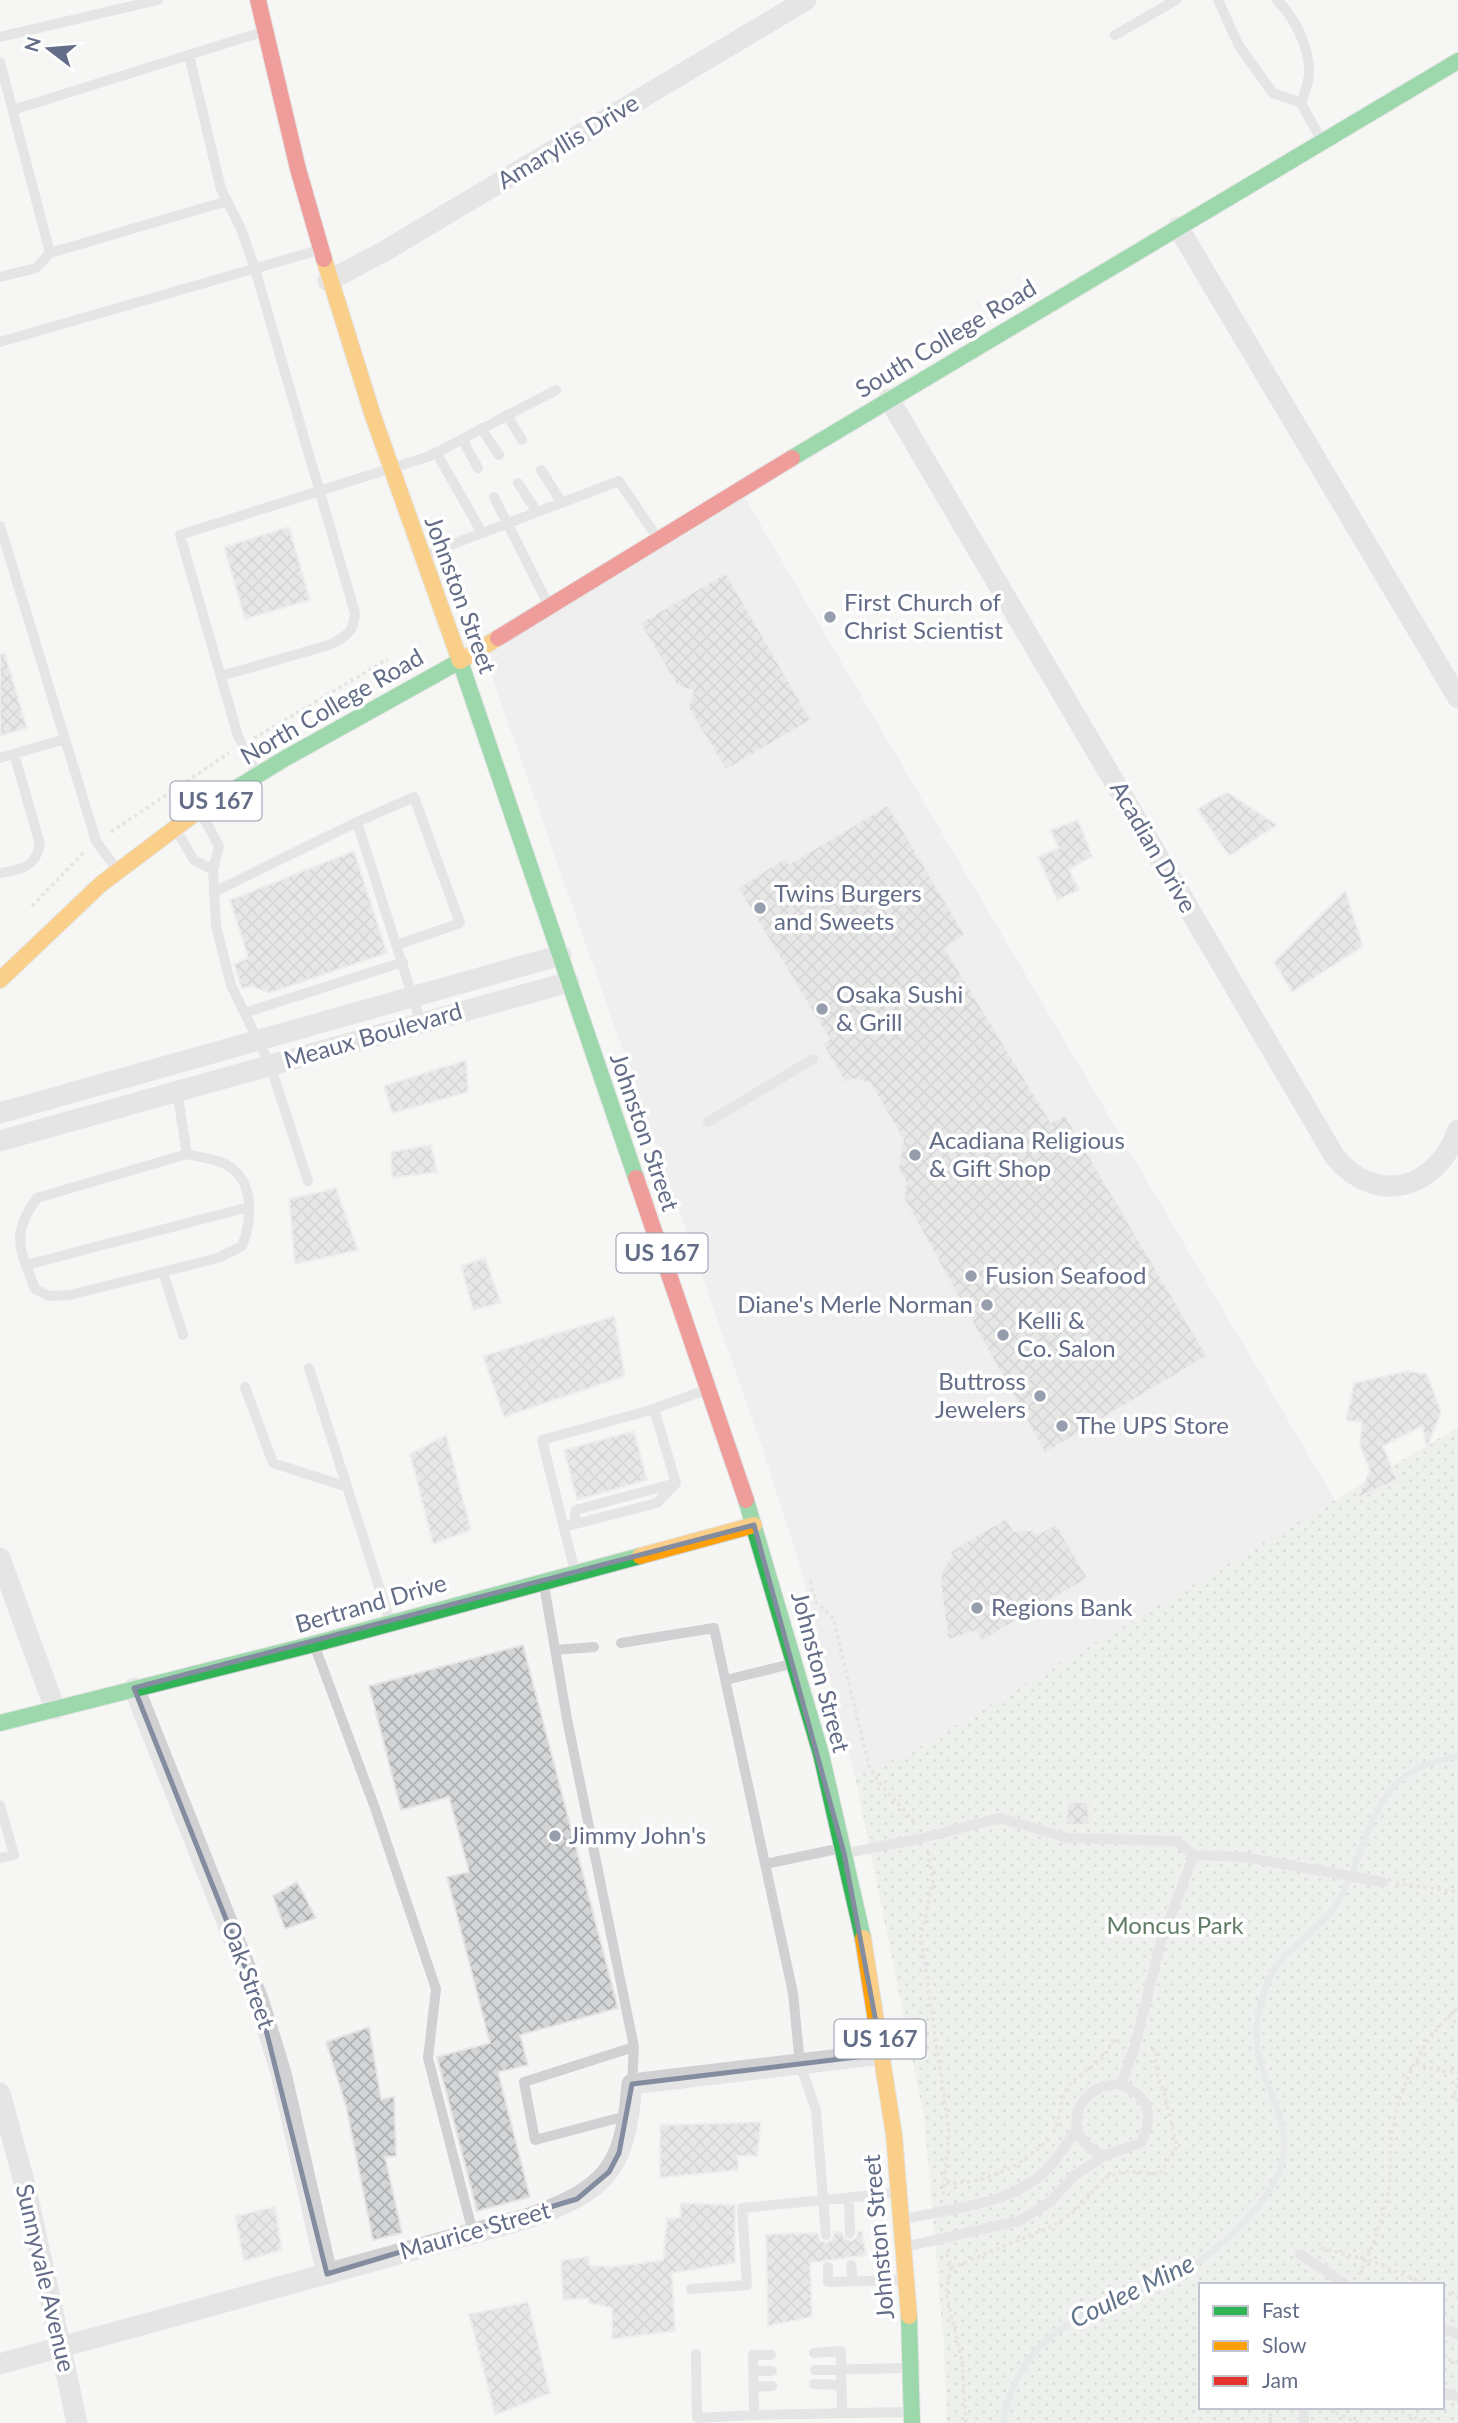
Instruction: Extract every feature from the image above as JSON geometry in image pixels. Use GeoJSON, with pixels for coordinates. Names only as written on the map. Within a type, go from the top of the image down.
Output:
{"type":"FeatureCollection","features":[{"type":"Feature","properties":{"kind":"main road","name":"Johnston Street"},"geometry":{"type":"LineString","coordinates":[[258,0],[328,281],[389,468],[460,661],[561,955],[754,1525],[797,1663],[844,1850],[882,2054],[906,2247],[912,2417]]}},
{"type":"Feature","properties":{"kind":"main road","name":"South College Road"},"geometry":{"type":"LineString","coordinates":[[460,661],[889,398],[1458,61]]}},
{"type":"Feature","properties":{"kind":"main road","name":"North College Road"},"geometry":{"type":"LineString","coordinates":[[0,980],[70,910],[117,870],[175,827],[257,775],[460,661]]}},
{"type":"Feature","properties":{"kind":"main road","name":"Bertrand Drive"},"geometry":{"type":"LineString","coordinates":[[0,1723],[314,1644],[390,1621],[754,1525]]}},
{"type":"Feature","properties":{"kind":"street","name":"Amaryllis Drive"},"geometry":{"type":"LineString","coordinates":[[328,281],[383,252],[806,0]]}},
{"type":"Feature","properties":{"kind":"street"},"geometry":{"type":"LineString","coordinates":[[1178,227],[1458,698]]}},
{"type":"Feature","properties":{"kind":"street","name":"Acadian Drive"},"geometry":{"type":"LineString","coordinates":[[889,398],[1335,1157],[1346,1170],[1365,1181],[1387,1186],[1408,1184],[1426,1178],[1436,1169],[1447,1156],[1458,1130]]}},
{"type":"Feature","properties":{"kind":"street","name":"Meaux Boulevard"},"geometry":{"type":"LineString","coordinates":[[0,1113],[561,955]]}},
{"type":"Feature","properties":{"kind":"street","name":"Meaux Boulevard"},"geometry":{"type":"LineString","coordinates":[[0,1140],[569,982]]}},
{"type":"Feature","properties":{"kind":"street"},"geometry":{"type":"LineString","coordinates":[[169,1064],[177,1091]]}},
{"type":"Feature","properties":{"kind":"street"},"geometry":{"type":"LineString","coordinates":[[0,1558],[55,1709]]}},
{"type":"Feature","properties":{"kind":"street","name":"Oak Street"},"geometry":{"type":"LineString","coordinates":[[134,1688],[259,2002],[281,2073],[327,2274]]}},
{"type":"Feature","properties":{"kind":"street"},"geometry":{"type":"LineString","coordinates":[[632,2084],[882,2054]]}},
{"type":"Feature","properties":{"kind":"street","name":"Maurice Street"},"geometry":{"type":"LineString","coordinates":[[0,2364],[565,2205],[589,2191],[609,2172],[628,2130],[632,2084]]}},
{"type":"Feature","properties":{"kind":"street","name":"Sunnyvale Avenue"},"geometry":{"type":"LineString","coordinates":[[0,2093],[62,2348],[77,2423]]}},
{"type":"Feature","properties":{"kind":"lane"},"geometry":{"type":"LineString","coordinates":[[0,37],[158,0]]}},
{"type":"Feature","properties":{"kind":"lane"},"geometry":{"type":"LineString","coordinates":[[1115,35],[1176,0]]}},
{"type":"Feature","properties":{"kind":"lane"},"geometry":{"type":"LineString","coordinates":[[1218,0],[1239,46],[1273,93],[1301,103],[1322,141]]}},
{"type":"Feature","properties":{"kind":"lane"},"geometry":{"type":"LineString","coordinates":[[1278,0],[1298,30],[1308,57],[1310,73],[1301,103]]}},
{"type":"Feature","properties":{"kind":"lane"},"geometry":{"type":"LineString","coordinates":[[8,106],[265,32]]}},
{"type":"Feature","properties":{"kind":"lane"},"geometry":{"type":"LineString","coordinates":[[189,55],[221,189],[242,229],[255,269],[355,613],[354,628],[346,637],[329,645],[221,676]]}},
{"type":"Feature","properties":{"kind":"lane"},"geometry":{"type":"LineString","coordinates":[[0,62],[8,106],[50,253]]}},
{"type":"Feature","properties":{"kind":"lane"},"geometry":{"type":"LineString","coordinates":[[0,277],[37,268],[50,253],[227,201]]}},
{"type":"Feature","properties":{"kind":"lane"},"geometry":{"type":"LineString","coordinates":[[0,342],[319,250]]}},
{"type":"Feature","properties":{"kind":"lane"},"geometry":{"type":"LineString","coordinates":[[257,775],[239,736],[180,535],[436,452],[556,390]]}},
{"type":"Feature","properties":{"kind":"lane"},"geometry":{"type":"LineString","coordinates":[[507,415],[522,440]]}},
{"type":"Feature","properties":{"kind":"lane"},"geometry":{"type":"LineString","coordinates":[[481,428],[499,454]]}},
{"type":"Feature","properties":{"kind":"lane"},"geometry":{"type":"LineString","coordinates":[[462,439],[478,468]]}},
{"type":"Feature","properties":{"kind":"lane"},"geometry":{"type":"LineString","coordinates":[[436,452],[482,533]]}},
{"type":"Feature","properties":{"kind":"lane"},"geometry":{"type":"LineString","coordinates":[[541,470],[562,503]]}},
{"type":"Feature","properties":{"kind":"lane"},"geometry":{"type":"LineString","coordinates":[[421,556],[619,481],[658,540]]}},
{"type":"Feature","properties":{"kind":"lane"},"geometry":{"type":"LineString","coordinates":[[518,483],[537,512]]}},
{"type":"Feature","properties":{"kind":"lane"},"geometry":{"type":"LineString","coordinates":[[494,497],[550,606]]}},
{"type":"Feature","properties":{"kind":"lane"},"geometry":{"type":"LineString","coordinates":[[0,526],[96,841],[117,870]]}},
{"type":"Feature","properties":{"kind":"lane"},"geometry":{"type":"LineString","coordinates":[[0,758],[65,739]]}},
{"type":"Feature","properties":{"kind":"lane"},"geometry":{"type":"LineString","coordinates":[[0,873],[28,867],[38,858],[40,844],[14,754]]}},
{"type":"Feature","properties":{"kind":"lane"},"geometry":{"type":"LineString","coordinates":[[216,891],[414,797],[460,923],[397,945]]}},
{"type":"Feature","properties":{"kind":"lane"},"geometry":{"type":"LineString","coordinates":[[200,811],[219,846],[214,870],[216,926],[231,985],[247,1012],[270,1065],[308,1181]]}},
{"type":"Feature","properties":{"kind":"lane"},"geometry":{"type":"LineString","coordinates":[[357,822],[421,1023]]}},
{"type":"Feature","properties":{"kind":"lane"},"geometry":{"type":"LineString","coordinates":[[175,827],[194,860],[214,870]]}},
{"type":"Feature","properties":{"kind":"lane"},"geometry":{"type":"LineString","coordinates":[[247,1012],[403,962]]}},
{"type":"Feature","properties":{"kind":"lane"},"geometry":{"type":"LineString","coordinates":[[708,1122],[813,1059]]}},
{"type":"Feature","properties":{"kind":"lane"},"geometry":{"type":"LineString","coordinates":[[177,1091],[187,1154]]}},
{"type":"Feature","properties":{"kind":"lane"},"geometry":{"type":"LineString","coordinates":[[187,1154],[221,1162],[235,1170],[249,1207],[251,1216],[242,1246],[218,1258],[70,1295],[49,1296],[35,1289],[19,1246],[24,1216],[37,1198],[187,1154]]}},
{"type":"Feature","properties":{"kind":"lane"},"geometry":{"type":"LineString","coordinates":[[26,1265],[249,1207]]}},
{"type":"Feature","properties":{"kind":"lane"},"geometry":{"type":"LineString","coordinates":[[163,1272],[183,1335]]}},
{"type":"Feature","properties":{"kind":"lane"},"geometry":{"type":"LineString","coordinates":[[309,1368],[390,1621]]}},
{"type":"Feature","properties":{"kind":"lane"},"geometry":{"type":"LineString","coordinates":[[245,1387],[273,1464],[346,1487]]}},
{"type":"Feature","properties":{"kind":"lane"},"geometry":{"type":"LineString","coordinates":[[575,1572],[569,1525],[542,1440],[654,1409],[708,1390]]}},
{"type":"Feature","properties":{"kind":"lane"},"geometry":{"type":"LineString","coordinates":[[569,1525],[657,1503],[676,1483],[654,1409]]}},
{"type":"Feature","properties":{"kind":"lane"},"geometry":{"type":"LineString","coordinates":[[543,1581],[634,2047],[632,2084]]}},
{"type":"Feature","properties":{"kind":"lane"},"geometry":{"type":"LineString","coordinates":[[621,1643],[714,1628],[793,1993],[800,2064],[816,2110],[820,2200],[826,2235]]}},
{"type":"Feature","properties":{"kind":"lane"},"geometry":{"type":"LineString","coordinates":[[314,1644],[375,1808],[436,1989],[428,2058],[473,2233]]}},
{"type":"Feature","properties":{"kind":"lane"},"geometry":{"type":"LineString","coordinates":[[555,1650],[594,1647]]}},
{"type":"Feature","properties":{"kind":"lane"},"geometry":{"type":"LineString","coordinates":[[726,1680],[797,1663]]}},
{"type":"Feature","properties":{"kind":"lane"},"geometry":{"type":"LineString","coordinates":[[0,1805],[14,1855],[0,1858]]}},
{"type":"Feature","properties":{"kind":"lane"},"geometry":{"type":"LineString","coordinates":[[765,1864],[923,1838],[1000,1818],[1068,1838],[1176,1841],[1194,1856],[1244,1857],[1383,1882]]}},
{"type":"Feature","properties":{"kind":"lane"},"geometry":{"type":"LineString","coordinates":[[1121,2084],[1135,2046],[1161,1941],[1194,1856]]}},
{"type":"Feature","properties":{"kind":"lane"},"geometry":{"type":"LineString","coordinates":[[629,2115],[535,2140],[524,2082],[634,2047]]}},
{"type":"Feature","properties":{"kind":"lane"},"geometry":{"type":"LineString","coordinates":[[903,2219],[999,2199],[1036,2179],[1055,2160],[1077,2129],[1078,2110],[1087,2094],[1102,2085],[1121,2084],[1137,2092],[1147,2107],[1149,2126],[1141,2143],[1104,2155],[1075,2175],[1050,2202],[1019,2221],[906,2247]]}},
{"type":"Feature","properties":{"kind":"lane"},"geometry":{"type":"LineString","coordinates":[[1077,2129],[1087,2146],[1104,2155]]}},
{"type":"Feature","properties":{"kind":"lane"},"geometry":{"type":"LineString","coordinates":[[691,2289],[747,2285],[742,2208],[899,2193]]}},
{"type":"Feature","properties":{"kind":"lane"},"geometry":{"type":"LineString","coordinates":[[849,2197],[850,2233]]}},
{"type":"Feature","properties":{"kind":"lane"},"geometry":{"type":"LineString","coordinates":[[1300,2254],[1343,2283]]}},
{"type":"Feature","properties":{"kind":"lane"},"geometry":{"type":"LineString","coordinates":[[851,2265],[853,2281]]}},
{"type":"Feature","properties":{"kind":"lane"},"geometry":{"type":"LineString","coordinates":[[828,2267],[828,2282],[908,2279]]}},
{"type":"Feature","properties":{"kind":"lane"},"geometry":{"type":"LineString","coordinates":[[814,2353],[841,2351],[842,2413]]}},
{"type":"Feature","properties":{"kind":"lane"},"geometry":{"type":"LineString","coordinates":[[696,2354],[697,2417],[842,2413],[912,2417]]}},
{"type":"Feature","properties":{"kind":"lane"},"geometry":{"type":"LineString","coordinates":[[754,2415],[753,2355],[771,2355]]}},
{"type":"Feature","properties":{"kind":"lane"},"geometry":{"type":"LineString","coordinates":[[815,2370],[911,2368]]}},
{"type":"Feature","properties":{"kind":"lane"},"geometry":{"type":"LineString","coordinates":[[753,2371],[772,2371]]}},
{"type":"Feature","properties":{"kind":"lane"},"geometry":{"type":"LineString","coordinates":[[814,2385],[842,2385]]}},
{"type":"Feature","properties":{"kind":"lane"},"geometry":{"type":"LineString","coordinates":[[753,2387],[772,2386]]}},
{"type":"Feature","properties":{"kind":"path"},"geometry":{"type":"LineString","coordinates":[[810,1581],[816,1602],[832,1618],[869,1766],[877,1782],[899,1802],[923,1838],[933,1882],[921,1937],[948,2132],[943,2190]]}},
{"type":"Feature","properties":{"kind":"path"},"geometry":{"type":"LineString","coordinates":[[1383,1882],[1458,1892]]}},
{"type":"Feature","properties":{"kind":"path"},"geometry":{"type":"LineString","coordinates":[[1356,2283],[1379,2229],[1389,2191],[1391,2139],[1396,2114],[1426,2043],[1458,2008]]}},
{"type":"Feature","properties":{"kind":"path"},"geometry":{"type":"LineString","coordinates":[[1448,2016],[1458,2025]]}},
{"type":"Feature","properties":{"kind":"path"},"geometry":{"type":"LineString","coordinates":[[1416,2063],[1458,2074],[1455,2093],[1458,2103]]}},
{"type":"Feature","properties":{"kind":"path"},"geometry":{"type":"LineString","coordinates":[[1321,2248],[1365,2260],[1423,2283]]}},
{"type":"Feature","properties":{"kind":"path"},"geometry":{"type":"LineString","coordinates":[[951,2268],[946,2292],[962,2361],[966,2423]]}},
{"type":"Feature","properties":{"kind":"path"},"geometry":{"type":"LineString","coordinates":[[1327,2409],[1358,2423]]}},
{"type":"Feature","properties":{"kind":"path"},"geometry":{"type":"LineString","coordinates":[[1393,2409],[1428,2423]]}},
{"type":"Feature","properties":{"kind":"highlighted area"},"geometry":{"type":"Polygon","coordinates":[[[754,1525],[844,1853],[882,2054],[632,2084],[619,2153],[609,2172],[577,2199],[327,2274],[259,2002],[134,1688],[754,1525]]]}},
{"type":"Feature","properties":{"kind":"shaded area"},"geometry":{"type":"Polygon","coordinates":[[[740,490],[1335,1500],[907,1754],[855,1776],[799,1563],[762,1447],[482,648],[740,490]]]}},
{"type":"Feature","properties":{"kind":"green space","name":"Moncus Park"},"geometry":{"type":"Polygon","coordinates":[[[1458,1427],[1458,2423],[947,2423],[944,2345],[924,2116],[855,1776],[907,1754],[1458,1427]]]}},
{"type":"Feature","properties":{"kind":"building"},"geometry":{"type":"Polygon","coordinates":[[[289,527],[310,600],[245,619],[224,547],[289,527]]]}},
{"type":"Feature","properties":{"kind":"building"},"geometry":{"type":"Polygon","coordinates":[[[726,573],[811,720],[726,770],[688,708],[693,691],[677,686],[640,623],[726,573]]]}},
{"type":"Feature","properties":{"kind":"building"},"geometry":{"type":"Polygon","coordinates":[[[0,654],[5,654],[27,728],[0,736],[0,654]]]}},
{"type":"Feature","properties":{"kind":"building"},"geometry":{"type":"Polygon","coordinates":[[[1227,792],[1277,825],[1229,856],[1197,809],[1227,792]]]}},
{"type":"Feature","properties":{"kind":"building"},"geometry":{"type":"Polygon","coordinates":[[[888,805],[965,935],[945,948],[1051,1122],[1065,1115],[1207,1356],[1045,1453],[904,1199],[906,1183],[898,1168],[903,1140],[870,1083],[853,1079],[845,1083],[822,1043],[829,1039],[738,888],[785,858],[789,864],[888,805]]]}},
{"type":"Feature","properties":{"kind":"building"},"geometry":{"type":"Polygon","coordinates":[[[1078,820],[1092,856],[1069,870],[1079,890],[1057,900],[1038,857],[1059,848],[1050,830],[1078,820]]]}},
{"type":"Feature","properties":{"kind":"building"},"geometry":{"type":"Polygon","coordinates":[[[354,851],[387,953],[269,993],[251,986],[242,989],[234,964],[248,958],[230,900],[354,851]]]}},
{"type":"Feature","properties":{"kind":"building"},"geometry":{"type":"Polygon","coordinates":[[[1345,891],[1363,946],[1292,992],[1274,962],[1345,891]]]}},
{"type":"Feature","properties":{"kind":"building"},"geometry":{"type":"Polygon","coordinates":[[[466,1060],[468,1092],[392,1113],[384,1086],[466,1060]]]}},
{"type":"Feature","properties":{"kind":"building"},"geometry":{"type":"Polygon","coordinates":[[[431,1145],[437,1172],[392,1178],[391,1152],[431,1145]]]}},
{"type":"Feature","properties":{"kind":"building"},"geometry":{"type":"Polygon","coordinates":[[[336,1188],[358,1250],[295,1264],[289,1199],[336,1188]]]}},
{"type":"Feature","properties":{"kind":"building"},"geometry":{"type":"Polygon","coordinates":[[[485,1258],[501,1303],[473,1310],[461,1266],[485,1258]]]}},
{"type":"Feature","properties":{"kind":"building"},"geometry":{"type":"Polygon","coordinates":[[[614,1316],[625,1376],[504,1417],[483,1356],[614,1316]]]}},
{"type":"Feature","properties":{"kind":"building"},"geometry":{"type":"Polygon","coordinates":[[[1407,1371],[1427,1374],[1441,1412],[1427,1448],[1422,1426],[1383,1446],[1397,1480],[1356,1499],[1370,1471],[1360,1445],[1362,1423],[1346,1420],[1354,1383],[1407,1371]]]}},
{"type":"Feature","properties":{"kind":"building"},"geometry":{"type":"Polygon","coordinates":[[[634,1431],[647,1480],[577,1500],[564,1450],[634,1431]]]}},
{"type":"Feature","properties":{"kind":"building"},"geometry":{"type":"Polygon","coordinates":[[[446,1435],[471,1530],[433,1544],[410,1454],[446,1435]]]}},
{"type":"Feature","properties":{"kind":"building"},"geometry":{"type":"Polygon","coordinates":[[[1006,1518],[1014,1531],[1032,1530],[1038,1534],[1056,1524],[1088,1578],[982,1641],[976,1631],[948,1640],[940,1582],[943,1569],[952,1556],[950,1552],[1006,1518]]]}},
{"type":"Feature","properties":{"kind":"building"},"geometry":{"type":"Polygon","coordinates":[[[523,1645],[618,2008],[520,2035],[528,2065],[498,2072],[530,2197],[477,2211],[437,2057],[490,2043],[447,1877],[469,1872],[449,1797],[401,1810],[369,1686],[523,1645]]]}},
{"type":"Feature","properties":{"kind":"building"},"geometry":{"type":"Polygon","coordinates":[[[1068,1802],[1088,1802],[1089,1825],[1066,1825],[1068,1802]]]}},
{"type":"Feature","properties":{"kind":"building"},"geometry":{"type":"Polygon","coordinates":[[[297,1882],[316,1918],[285,1929],[273,1896],[297,1882]]]}},
{"type":"Feature","properties":{"kind":"building"},"geometry":{"type":"Polygon","coordinates":[[[369,2027],[381,2099],[394,2097],[396,2156],[385,2157],[402,2233],[373,2240],[346,2106],[326,2042],[369,2027]]]}},
{"type":"Feature","properties":{"kind":"building"},"geometry":{"type":"Polygon","coordinates":[[[761,2122],[757,2156],[738,2156],[738,2170],[660,2178],[660,2125],[761,2122]]]}},
{"type":"Feature","properties":{"kind":"building"},"geometry":{"type":"Polygon","coordinates":[[[681,2203],[735,2205],[735,2263],[672,2273],[675,2331],[612,2339],[612,2308],[589,2303],[589,2298],[563,2300],[561,2260],[589,2257],[589,2265],[611,2267],[663,2260],[667,2218],[680,2218],[681,2203]]]}},
{"type":"Feature","properties":{"kind":"building"},"geometry":{"type":"Polygon","coordinates":[[[275,2207],[282,2250],[244,2261],[235,2216],[275,2207]]]}},
{"type":"Feature","properties":{"kind":"building"},"geometry":{"type":"Polygon","coordinates":[[[858,2231],[862,2231],[866,2255],[810,2263],[812,2317],[768,2326],[766,2234],[818,2233],[820,2240],[826,2243],[833,2239],[834,2232],[842,2232],[844,2238],[851,2241],[857,2237],[858,2231]]]}},
{"type":"Feature","properties":{"kind":"building"},"geometry":{"type":"Polygon","coordinates":[[[528,2302],[550,2393],[495,2415],[469,2314],[528,2302]]]}},
{"type":"Feature","properties":{"kind":"waterway","name":"Coulee Mine"},"geometry":{"type":"LineString","coordinates":[[1004,2423],[1013,2388],[1026,2363],[1043,2344],[1062,2328],[1084,2316],[1154,2286],[1192,2266],[1236,2230],[1263,2200],[1280,2170],[1284,2153],[1281,2121],[1264,2074],[1257,2043],[1260,2005],[1268,1981],[1282,1960],[1322,1922],[1338,1902],[1377,1811],[1396,1784],[1417,1769],[1458,1756]]}},
{"type":"Feature","properties":{"kind":"traffic: fast"},"geometry":{"type":"LineString","coordinates":[[792,458],[1458,61]]}},
{"type":"Feature","properties":{"kind":"traffic: fast"},"geometry":{"type":"LineString","coordinates":[[194,814],[284,759],[460,661],[636,1178]]}},
{"type":"Feature","properties":{"kind":"traffic: fast"},"geometry":{"type":"LineString","coordinates":[[746,1500],[821,1754],[863,1938]]}},
{"type":"Feature","properties":{"kind":"traffic: fast"},"geometry":{"type":"LineString","coordinates":[[0,1723],[314,1644],[640,1556]]}},
{"type":"Feature","properties":{"kind":"traffic: fast"},"geometry":{"type":"LineString","coordinates":[[909,2316],[912,2423]]}},
{"type":"Feature","properties":{"kind":"traffic: slow"},"geometry":{"type":"LineString","coordinates":[[324,259],[373,416],[460,661],[498,638]]}},
{"type":"Feature","properties":{"kind":"traffic: slow"},"geometry":{"type":"LineString","coordinates":[[0,980],[101,884],[194,814]]}},
{"type":"Feature","properties":{"kind":"traffic: slow"},"geometry":{"type":"LineString","coordinates":[[640,1556],[754,1525]]}},
{"type":"Feature","properties":{"kind":"traffic: slow"},"geometry":{"type":"LineString","coordinates":[[863,1938],[894,2135],[909,2316]]}},
{"type":"Feature","properties":{"kind":"traffic: jam"},"geometry":{"type":"LineString","coordinates":[[258,0],[298,169],[324,259]]}},
{"type":"Feature","properties":{"kind":"traffic: jam"},"geometry":{"type":"LineString","coordinates":[[498,638],[792,458]]}},
{"type":"Feature","properties":{"kind":"traffic: jam"},"geometry":{"type":"LineString","coordinates":[[636,1178],[746,1500]]}},
{"type":"Feature","properties":{"kind":"place","name":"First Church of Christ Scientist"},"geometry":{"type":"Point","coordinates":[830,617]}},
{"type":"Feature","properties":{"kind":"place","name":"Twins Burgers and Sweets"},"geometry":{"type":"Point","coordinates":[760,908]}},
{"type":"Feature","properties":{"kind":"place","name":"Osaka Sushi & Grill"},"geometry":{"type":"Point","coordinates":[822,1009]}},
{"type":"Feature","properties":{"kind":"place","name":"Acadiana Religious & Gift Shop"},"geometry":{"type":"Point","coordinates":[915,1155]}},
{"type":"Feature","properties":{"kind":"place","name":"Fusion Seafood"},"geometry":{"type":"Point","coordinates":[971,1276]}},
{"type":"Feature","properties":{"kind":"place","name":"Diane's Merle Norman"},"geometry":{"type":"Point","coordinates":[987,1305]}},
{"type":"Feature","properties":{"kind":"place","name":"Kelli & Co. Salon"},"geometry":{"type":"Point","coordinates":[1003,1335]}},
{"type":"Feature","properties":{"kind":"place","name":"Buttross Jewelers"},"geometry":{"type":"Point","coordinates":[1040,1396]}},
{"type":"Feature","properties":{"kind":"place","name":"The UPS Store"},"geometry":{"type":"Point","coordinates":[1062,1426]}},
{"type":"Feature","properties":{"kind":"place","name":"Regions Bank"},"geometry":{"type":"Point","coordinates":[977,1608]}},
{"type":"Feature","properties":{"kind":"place","name":"Jimmy John's"},"geometry":{"type":"Point","coordinates":[555,1836]}}]}
